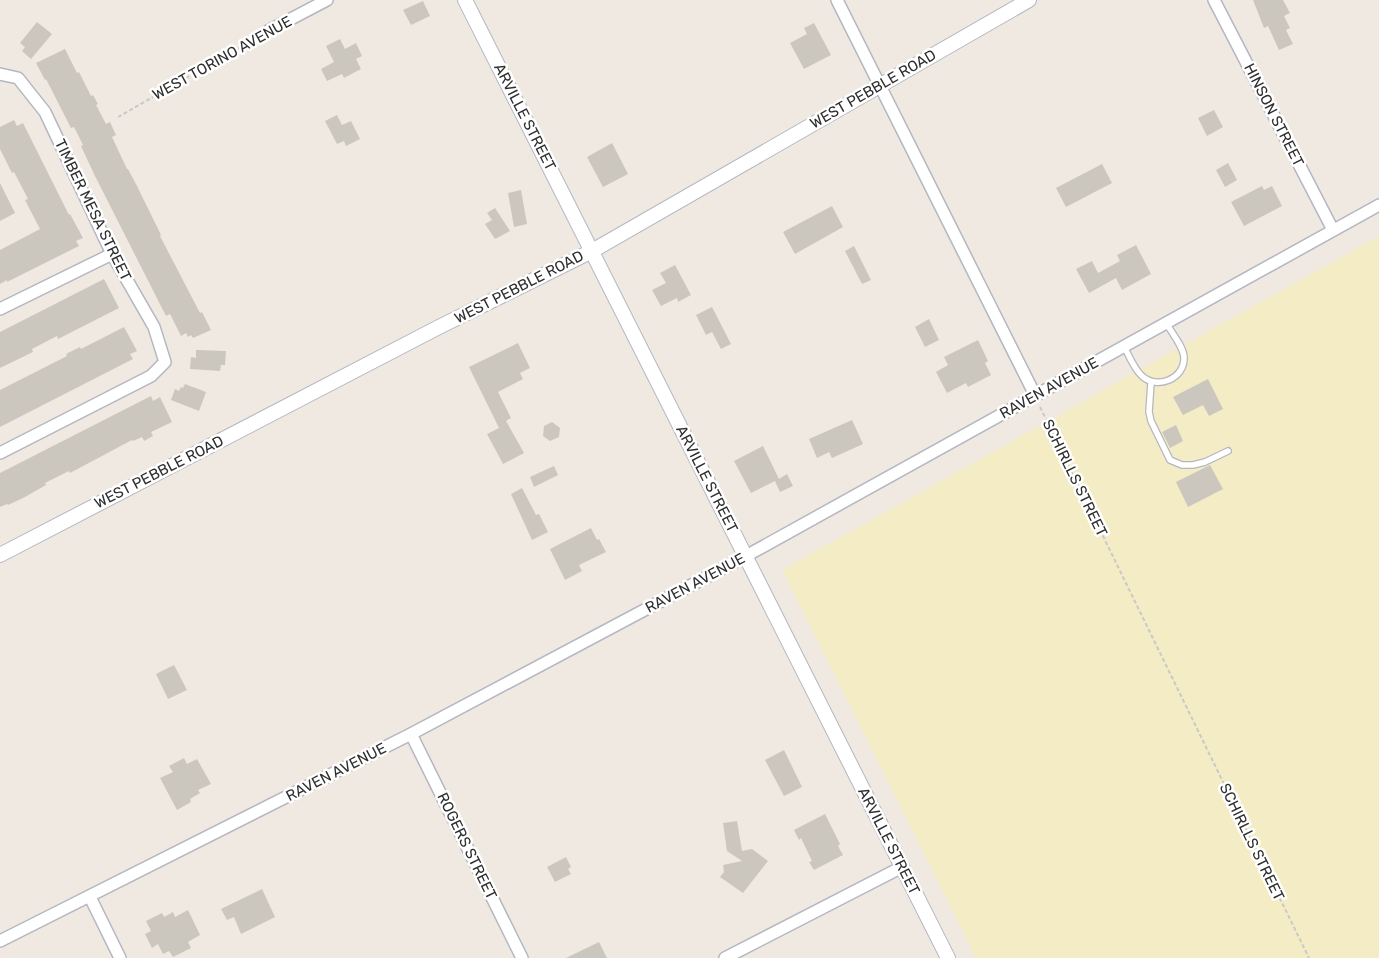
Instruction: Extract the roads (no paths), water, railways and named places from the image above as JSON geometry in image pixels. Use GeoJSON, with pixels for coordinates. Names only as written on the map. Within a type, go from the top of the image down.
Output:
{"type":"FeatureCollection","features":[{"type":"Feature","properties":{"kind":"street","name":"WEST TORINO AVENUE"},"geometry":{"type":"LineString","coordinates":[[268,31],[327,0]]}},
{"type":"Feature","properties":{"kind":"street","name":"ARVILLE STREET"},"geometry":{"type":"LineString","coordinates":[[465,0],[948,958]]}},
{"type":"Feature","properties":{"kind":"street"},"geometry":{"type":"LineString","coordinates":[[837,0],[1035,396]]}},
{"type":"Feature","properties":{"kind":"street","name":"WEST PEBBLE ROAD"},"geometry":{"type":"LineString","coordinates":[[0,555],[437,328],[592,251],[1028,0]]}},
{"type":"Feature","properties":{"kind":"street","name":"HINSON STREET"},"geometry":{"type":"LineString","coordinates":[[1214,0],[1333,230]]}},
{"type":"Feature","properties":{"kind":"street","name":"TIMBER MESA STREET"},"geometry":{"type":"LineString","coordinates":[[0,453],[150,376],[165,362],[154,327],[112,254],[45,112],[18,78],[1,73]]}},
{"type":"Feature","properties":{"kind":"street","name":"RAVEN AVENUE"},"geometry":{"type":"LineString","coordinates":[[0,942],[411,734],[746,556],[1379,205]]}},
{"type":"Feature","properties":{"kind":"street"},"geometry":{"type":"LineString","coordinates":[[0,310],[112,254]]}},
{"type":"Feature","properties":{"kind":"street","name":"ROGERS STREET"},"geometry":{"type":"LineString","coordinates":[[411,734],[522,958]]}},
{"type":"Feature","properties":{"kind":"street"},"geometry":{"type":"LineString","coordinates":[[725,958],[902,867]]}},
{"type":"Feature","properties":{"kind":"street"},"geometry":{"type":"LineString","coordinates":[[90,897],[120,958]]}},
{"type":"Feature","properties":{"kind":"lane"},"geometry":{"type":"LineString","coordinates":[[1124,346],[1140,374],[1151,382],[1166,382],[1173,378],[1183,364],[1182,350],[1166,323]]}},
{"type":"Feature","properties":{"kind":"lane"},"geometry":{"type":"LineString","coordinates":[[1151,382],[1149,412],[1151,421],[1170,460],[1182,465],[1193,465],[1228,452]]}}]}
